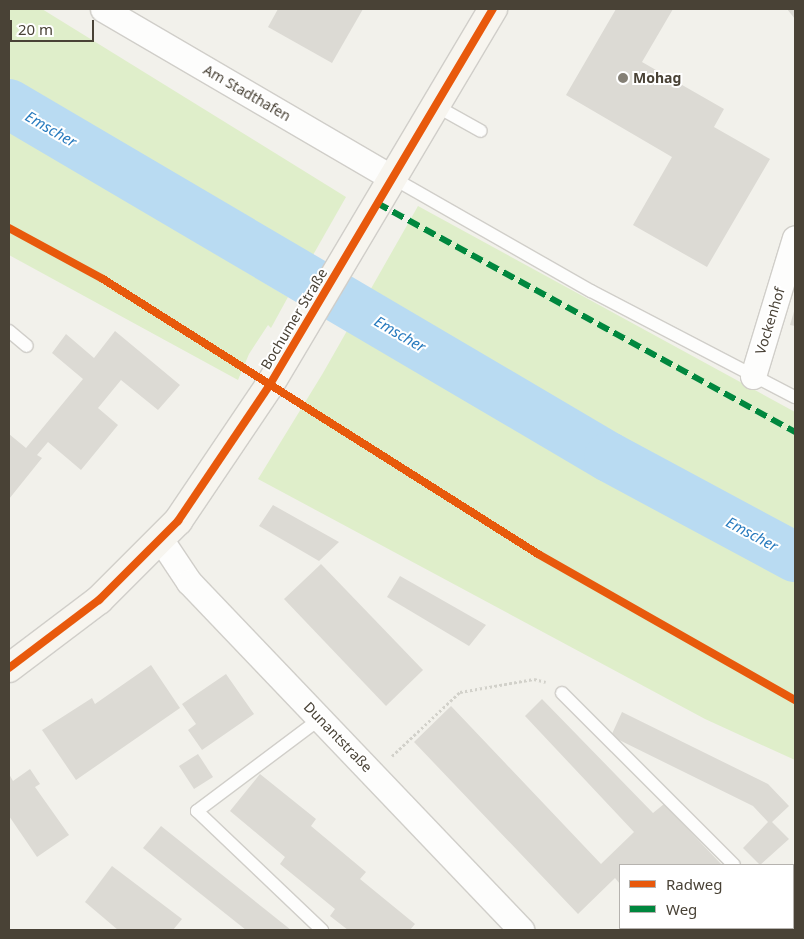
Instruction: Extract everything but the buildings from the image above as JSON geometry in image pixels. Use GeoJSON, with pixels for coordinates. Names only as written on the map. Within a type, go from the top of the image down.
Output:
{"type":"FeatureCollection","features":[{"type":"Feature","properties":{"kind":"main road","name":"Bochumer Straße"},"geometry":{"type":"LineString","coordinates":[[9,668],[99,600],[161,540],[198,495],[295,342],[391,177],[436,106],[493,9]]}},
{"type":"Feature","properties":{"kind":"street","name":"Am Stadthafen"},"geometry":{"type":"LineString","coordinates":[[103,9],[391,177]]}},
{"type":"Feature","properties":{"kind":"street","name":"Vockenhof"},"geometry":{"type":"LineString","coordinates":[[753,376],[795,238]]}},
{"type":"Feature","properties":{"kind":"street","name":"Dunantstraße"},"geometry":{"type":"LineString","coordinates":[[161,540],[189,582],[321,718],[521,930]]}},
{"type":"Feature","properties":{"kind":"lane"},"geometry":{"type":"LineString","coordinates":[[436,106],[481,131]]}},
{"type":"Feature","properties":{"kind":"lane"},"geometry":{"type":"LineString","coordinates":[[391,177],[591,291],[795,397]]}},
{"type":"Feature","properties":{"kind":"lane"},"geometry":{"type":"LineString","coordinates":[[9,331],[27,346]]}},
{"type":"Feature","properties":{"kind":"lane"},"geometry":{"type":"LineString","coordinates":[[562,693],[733,864]]}},
{"type":"Feature","properties":{"kind":"lane"},"geometry":{"type":"LineString","coordinates":[[321,718],[197,811],[322,930]]}},
{"type":"Feature","properties":{"kind":"path"},"geometry":{"type":"LineString","coordinates":[[374,774],[460,692],[534,679],[542,680],[562,693]]}},
{"type":"Feature","properties":{"kind":"green space"},"geometry":{"type":"Polygon","coordinates":[[[9,9],[42,9],[346,197],[313,255],[9,78],[9,9]]]}},
{"type":"Feature","properties":{"kind":"green space"},"geometry":{"type":"Polygon","coordinates":[[[9,130],[288,297],[271,328],[268,325],[249,354],[238,380],[9,255],[9,130]]]}},
{"type":"Feature","properties":{"kind":"green space"},"geometry":{"type":"Polygon","coordinates":[[[418,206],[795,412],[795,760],[705,719],[258,479],[323,373],[418,206]]]}},
{"type":"Feature","properties":{"kind":"green space"},"geometry":{"type":"Polygon","coordinates":[[[795,896],[795,930],[756,930],[794,929],[795,896]]]}},
{"type":"Feature","properties":{"kind":"waterway","name":"Emscher"},"geometry":{"type":"LineString","coordinates":[[9,104],[609,457],[795,557]]}},
{"type":"Feature","properties":{"kind":"marked path"},"geometry":{"type":"LineString","coordinates":[[377,203],[795,432]]}},
{"type":"Feature","properties":{"kind":"cycle path"},"geometry":{"type":"LineString","coordinates":[[9,668],[99,600],[178,521],[269,386],[493,9]]}},
{"type":"Feature","properties":{"kind":"cycle path"},"geometry":{"type":"LineString","coordinates":[[9,228],[103,279],[538,554],[795,700]]}},
{"type":"Feature","properties":{"kind":"place","name":"Mohag"},"geometry":{"type":"Point","coordinates":[623,78]}}]}
